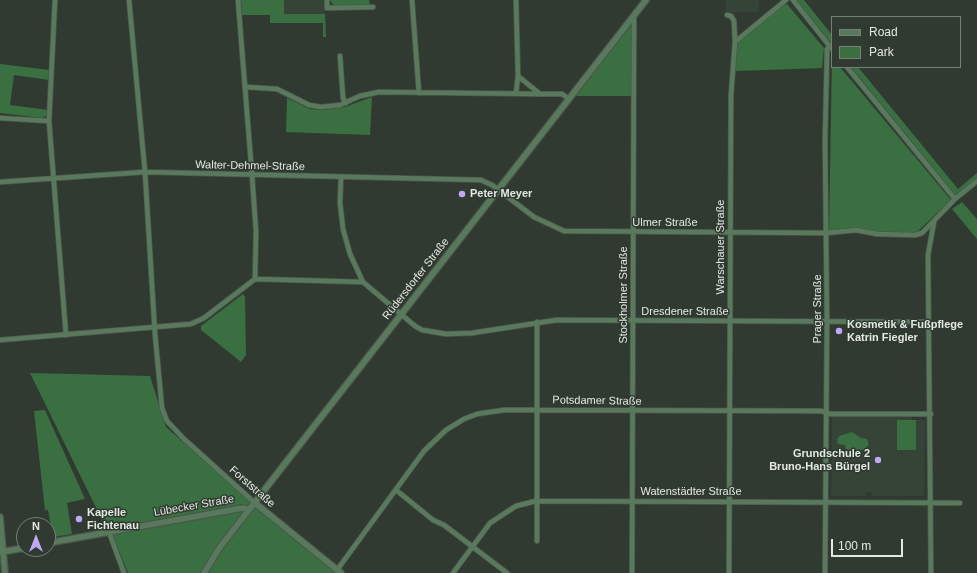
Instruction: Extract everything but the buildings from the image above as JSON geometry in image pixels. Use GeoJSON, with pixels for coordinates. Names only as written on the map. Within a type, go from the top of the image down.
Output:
{"type":"FeatureCollection","features":[{"type":"Feature","properties":{"kind":"street"},"geometry":{"type":"LineString","coordinates":[[55,0],[49,121],[66,335]]}},
{"type":"Feature","properties":{"kind":"street","name":"Forststraße"},"geometry":{"type":"LineString","coordinates":[[129,0],[145,172],[155,328],[162,406],[167,421],[184,439],[254,503],[339,572]]}},
{"type":"Feature","properties":{"kind":"street"},"geometry":{"type":"LineString","coordinates":[[238,0],[246,87],[256,231],[255,279]]}},
{"type":"Feature","properties":{"kind":"street"},"geometry":{"type":"LineString","coordinates":[[327,0],[327,8],[373,7]]}},
{"type":"Feature","properties":{"kind":"street"},"geometry":{"type":"LineString","coordinates":[[412,0],[418,93]]}},
{"type":"Feature","properties":{"kind":"street"},"geometry":{"type":"LineString","coordinates":[[516,0],[518,76],[516,93]]}},
{"type":"Feature","properties":{"kind":"street","name":"Rüdersdorfer Straße"},"geometry":{"type":"LineString","coordinates":[[204,573],[212,557],[568,98],[646,0]]}},
{"type":"Feature","properties":{"kind":"street"},"geometry":{"type":"LineString","coordinates":[[735,42],[786,0]]}},
{"type":"Feature","properties":{"kind":"street"},"geometry":{"type":"LineString","coordinates":[[793,0],[831,48]]}},
{"type":"Feature","properties":{"kind":"street","name":"Warschauer Straße"},"geometry":{"type":"LineString","coordinates":[[727,15],[731,16],[734,21],[735,42],[730,94],[729,573]]}},
{"type":"Feature","properties":{"kind":"street","name":"Stockholmer Straße"},"geometry":{"type":"LineString","coordinates":[[632,18],[634,19],[632,573]]}},
{"type":"Feature","properties":{"kind":"street","name":"Prager Straße"},"geometry":{"type":"LineString","coordinates":[[825,573],[827,322],[826,78],[827,49],[831,48]]}},
{"type":"Feature","properties":{"kind":"street"},"geometry":{"type":"LineString","coordinates":[[340,56],[343,98],[346,103]]}},
{"type":"Feature","properties":{"kind":"street"},"geometry":{"type":"LineString","coordinates":[[848,68],[955,199]]}},
{"type":"Feature","properties":{"kind":"street"},"geometry":{"type":"LineString","coordinates":[[518,76],[540,94]]}},
{"type":"Feature","properties":{"kind":"street"},"geometry":{"type":"LineString","coordinates":[[246,87],[277,90],[300,101],[315,106],[333,106],[373,93],[562,94],[568,98]]}},
{"type":"Feature","properties":{"kind":"street"},"geometry":{"type":"LineString","coordinates":[[0,118],[49,121]]}},
{"type":"Feature","properties":{"kind":"street","name":"Walter-Dehmel-Straße"},"geometry":{"type":"LineString","coordinates":[[0,182],[145,172],[481,180],[498,189]]}},
{"type":"Feature","properties":{"kind":"street"},"geometry":{"type":"LineString","coordinates":[[0,340],[192,324],[215,310],[255,279],[363,282],[350,254],[343,229],[340,202],[341,177]]}},
{"type":"Feature","properties":{"kind":"street"},"geometry":{"type":"LineString","coordinates":[[931,573],[928,255],[934,222],[955,199],[977,181]]}},
{"type":"Feature","properties":{"kind":"street","name":"Ulmer Straße"},"geometry":{"type":"LineString","coordinates":[[498,189],[534,217],[554,228],[564,231],[826,233],[856,230],[877,234],[915,235],[922,233],[934,222]]}},
{"type":"Feature","properties":{"kind":"street","name":"Dresdener Straße"},"geometry":{"type":"LineString","coordinates":[[363,282],[400,315],[422,330],[446,334],[472,333],[558,320],[928,322]]}},
{"type":"Feature","properties":{"kind":"street"},"geometry":{"type":"LineString","coordinates":[[536,541],[537,322]]}},
{"type":"Feature","properties":{"kind":"street","name":"Potsdamer Straße"},"geometry":{"type":"LineString","coordinates":[[339,572],[424,451],[439,436],[455,424],[478,414],[492,411],[537,410],[930,414]]}},
{"type":"Feature","properties":{"kind":"street"},"geometry":{"type":"LineString","coordinates":[[396,490],[433,520],[444,525],[472,548],[507,573]]}},
{"type":"Feature","properties":{"kind":"street","name":"Watenstädter Straße"},"geometry":{"type":"LineString","coordinates":[[453,573],[490,523],[516,506],[536,500],[960,502]]}},
{"type":"Feature","properties":{"kind":"street","name":"Lübecker Straße"},"geometry":{"type":"LineString","coordinates":[[56,542],[237,509],[244,508],[249,510]]}},
{"type":"Feature","properties":{"kind":"street"},"geometry":{"type":"LineString","coordinates":[[0,517],[5,573]]}},
{"type":"Feature","properties":{"kind":"street"},"geometry":{"type":"LineString","coordinates":[[109,532],[124,573]]}},
{"type":"Feature","properties":{"kind":"street"},"geometry":{"type":"LineString","coordinates":[[2,552],[16,549]]}},
{"type":"Feature","properties":{"kind":"shaded area"},"geometry":{"type":"Polygon","coordinates":[[[284,0],[325,0],[325,14],[284,14],[284,0]]]}},
{"type":"Feature","properties":{"kind":"shaded area"},"geometry":{"type":"Polygon","coordinates":[[[726,0],[759,0],[759,12],[726,12],[726,0]]]}},
{"type":"Feature","properties":{"kind":"shaded area","name":"Grundschule 2 Bruno-Hans Bürgel"},"geometry":{"type":"Polygon","coordinates":[[[832,417],[912,417],[912,420],[925,420],[924,496],[872,496],[872,492],[866,492],[866,496],[831,496],[832,417]]]}},
{"type":"Feature","properties":{"kind":"green space"},"geometry":{"type":"Polygon","coordinates":[[[241,0],[284,0],[284,14],[325,14],[326,37],[323,37],[323,23],[270,23],[270,15],[242,15],[241,0]]]}},
{"type":"Feature","properties":{"kind":"green space"},"geometry":{"type":"Polygon","coordinates":[[[330,0],[369,0],[370,5],[334,6],[330,0]]]}},
{"type":"Feature","properties":{"kind":"green space"},"geometry":{"type":"Polygon","coordinates":[[[796,0],[804,0],[831,34],[831,43],[796,0]]]}},
{"type":"Feature","properties":{"kind":"green space"},"geometry":{"type":"Polygon","coordinates":[[[787,4],[824,48],[822,68],[736,71],[736,47],[739,42],[783,5],[787,4]]]}},
{"type":"Feature","properties":{"kind":"green space"},"geometry":{"type":"Polygon","coordinates":[[[631,26],[631,96],[575,96],[628,27],[631,26]]]}},
{"type":"Feature","properties":{"kind":"green space"},"geometry":{"type":"Polygon","coordinates":[[[0,64],[49,70],[49,80],[14,75],[10,105],[48,110],[47,116],[42,118],[0,113],[0,64]]]}},
{"type":"Feature","properties":{"kind":"green space"},"geometry":{"type":"Polygon","coordinates":[[[832,68],[841,68],[951,200],[916,233],[829,231],[832,68]]]}},
{"type":"Feature","properties":{"kind":"green space"},"geometry":{"type":"Polygon","coordinates":[[[852,68],[859,68],[958,189],[977,173],[977,178],[956,196],[852,68]]]}},
{"type":"Feature","properties":{"kind":"green space"},"geometry":{"type":"Polygon","coordinates":[[[372,97],[370,135],[286,132],[287,98],[310,109],[322,110],[345,107],[372,97]]]}},
{"type":"Feature","properties":{"kind":"green space"},"geometry":{"type":"Polygon","coordinates":[[[962,202],[977,219],[977,239],[952,209],[962,202]]]}},
{"type":"Feature","properties":{"kind":"green space"},"geometry":{"type":"Polygon","coordinates":[[[243,294],[245,297],[246,355],[241,362],[201,330],[201,326],[243,294]]]}},
{"type":"Feature","properties":{"kind":"green space"},"geometry":{"type":"Polygon","coordinates":[[[30,373],[150,376],[166,427],[284,531],[339,573],[128,573],[113,536],[106,528],[30,373]]]}},
{"type":"Feature","properties":{"kind":"green space"},"geometry":{"type":"Polygon","coordinates":[[[45,410],[85,499],[67,503],[72,534],[56,537],[56,517],[49,517],[48,510],[45,510],[34,411],[45,410]]]}},
{"type":"Feature","properties":{"kind":"green space"},"geometry":{"type":"Polygon","coordinates":[[[897,420],[916,420],[916,450],[897,450],[897,420]]]}},
{"type":"Feature","properties":{"kind":"green space"},"geometry":{"type":"Polygon","coordinates":[[[852,432],[861,438],[867,439],[869,445],[863,450],[846,450],[845,445],[838,444],[837,440],[839,436],[852,432]]]}},
{"type":"Feature","properties":{"kind":"place","name":"Peter Meyer"},"geometry":{"type":"Point","coordinates":[462,194]}},
{"type":"Feature","properties":{"kind":"place","name":"Kosmetik & Fußpflege Katrin Fiegler"},"geometry":{"type":"Point","coordinates":[839,331]}},
{"type":"Feature","properties":{"kind":"place","name":"Grundschule 2 Bruno-Hans Bürgel"},"geometry":{"type":"Point","coordinates":[878,460]}},
{"type":"Feature","properties":{"kind":"place","name":"Kapelle Fichtenau"},"geometry":{"type":"Point","coordinates":[79,519]}}]}
